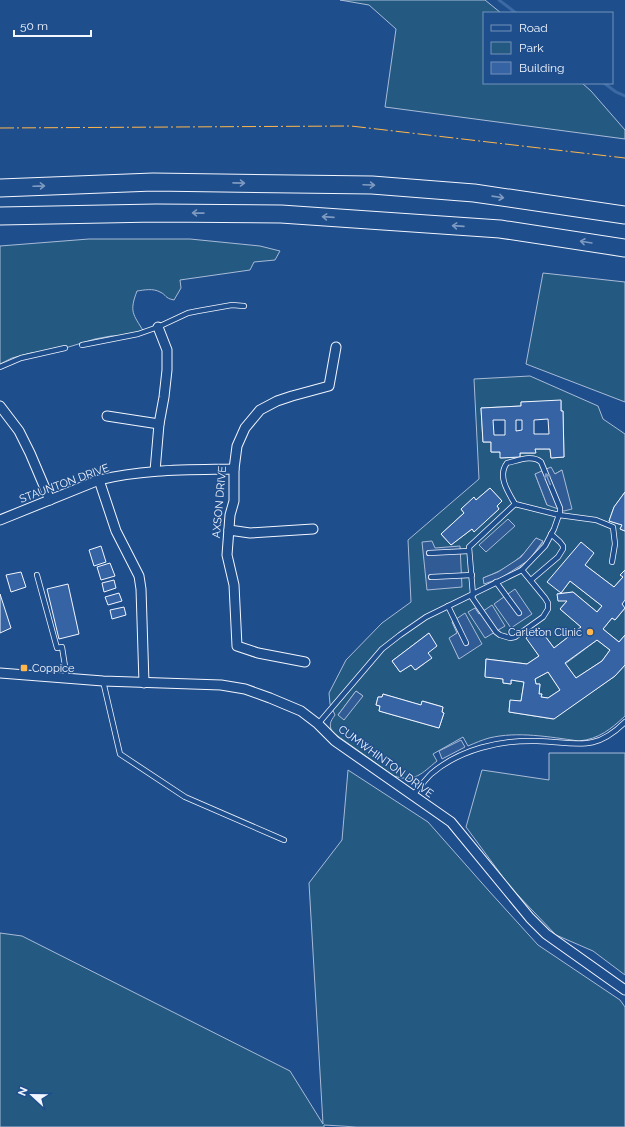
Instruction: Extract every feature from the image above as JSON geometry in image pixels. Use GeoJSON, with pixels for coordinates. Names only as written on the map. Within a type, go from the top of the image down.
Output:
{"type":"FeatureCollection","features":[{"type":"Feature","properties":{"kind":"highway"},"geometry":{"type":"LineString","coordinates":[[0,188],[152,182],[372,184],[474,193],[625,215]]}},
{"type":"Feature","properties":{"kind":"highway"},"geometry":{"type":"LineString","coordinates":[[0,216],[156,213],[281,214],[500,229],[625,248]]}},
{"type":"Feature","properties":{"kind":"street"},"geometry":{"type":"LineString","coordinates":[[155,471],[159,424],[167,370],[167,350],[158,327]]}},
{"type":"Feature","properties":{"kind":"street","name":"AXSON DRIVE"},"geometry":{"type":"LineString","coordinates":[[305,662],[258,653],[237,646],[234,585],[227,555],[230,515],[234,501],[234,469],[237,446],[244,428],[260,410],[277,401],[330,386],[336,346]]}},
{"type":"Feature","properties":{"kind":"street"},"geometry":{"type":"LineString","coordinates":[[0,406],[22,436],[50,500]]}},
{"type":"Feature","properties":{"kind":"street"},"geometry":{"type":"LineString","coordinates":[[107,416],[159,424]]}},
{"type":"Feature","properties":{"kind":"street","name":"STAUNTON DRIVE"},"geometry":{"type":"LineString","coordinates":[[0,520],[99,480],[114,476],[155,471],[234,469]]}},
{"type":"Feature","properties":{"kind":"street"},"geometry":{"type":"LineString","coordinates":[[99,480],[116,531],[139,576],[141,588],[144,683]]}},
{"type":"Feature","properties":{"kind":"street"},"geometry":{"type":"LineString","coordinates":[[229,530],[250,533],[313,529]]}},
{"type":"Feature","properties":{"kind":"street","name":"CUMWHINTON DRIVE"},"geometry":{"type":"LineString","coordinates":[[0,673],[103,681],[221,685],[245,689],[301,711],[318,724],[335,741],[451,822],[530,918],[546,934],[625,990]]}},
{"type":"Feature","properties":{"kind":"lane"},"geometry":{"type":"LineString","coordinates":[[82,345],[138,334],[158,327],[188,313],[227,306],[244,306]]}},
{"type":"Feature","properties":{"kind":"lane"},"geometry":{"type":"LineString","coordinates":[[0,367],[21,358],[65,348]]}},
{"type":"Feature","properties":{"kind":"lane"},"geometry":{"type":"LineString","coordinates":[[318,724],[382,649],[426,617],[522,570],[540,552],[551,534],[558,515],[560,512],[560,508],[541,462],[536,458],[528,458],[507,463],[505,465],[503,475],[504,483],[515,504],[558,515],[596,520],[613,527],[616,544],[612,562]]}},
{"type":"Feature","properties":{"kind":"lane"},"geometry":{"type":"LineString","coordinates":[[515,504],[469,547],[472,575],[472,595],[496,632],[504,637],[515,637],[543,617],[548,609],[546,598],[522,570]]}},
{"type":"Feature","properties":{"kind":"lane"},"geometry":{"type":"LineString","coordinates":[[531,580],[562,553],[563,546],[551,534]]}},
{"type":"Feature","properties":{"kind":"lane"},"geometry":{"type":"LineString","coordinates":[[429,553],[469,551]]}},
{"type":"Feature","properties":{"kind":"lane"},"geometry":{"type":"LineString","coordinates":[[37,575],[57,648],[62,647],[67,679]]}},
{"type":"Feature","properties":{"kind":"lane"},"geometry":{"type":"LineString","coordinates":[[431,577],[472,575]]}},
{"type":"Feature","properties":{"kind":"lane"},"geometry":{"type":"LineString","coordinates":[[496,582],[519,613]]}},
{"type":"Feature","properties":{"kind":"lane"},"geometry":{"type":"LineString","coordinates":[[448,606],[466,643]]}},
{"type":"Feature","properties":{"kind":"lane"},"geometry":{"type":"LineString","coordinates":[[103,681],[120,754],[185,797],[284,840]]}},
{"type":"Feature","properties":{"kind":"lane"},"geometry":{"type":"LineString","coordinates":[[414,795],[430,775],[444,764],[476,749],[499,743],[523,741],[585,744],[609,736],[625,722]]}},
{"type":"Feature","properties":{"kind":"green space"},"geometry":{"type":"Polygon","coordinates":[[[340,0],[485,0],[500,12],[483,12],[483,84],[583,84],[625,130],[625,139],[385,107],[396,29],[369,5],[340,0]]]}},
{"type":"Feature","properties":{"kind":"green space"},"geometry":{"type":"Polygon","coordinates":[[[89,239],[190,239],[260,246],[280,251],[275,260],[254,262],[250,270],[180,280],[181,288],[174,300],[154,290],[137,291],[133,304],[133,313],[144,332],[132,336],[111,336],[95,339],[52,352],[31,353],[12,358],[0,364],[0,246],[89,239]]]}},
{"type":"Feature","properties":{"kind":"green space"},"geometry":{"type":"Polygon","coordinates":[[[543,273],[625,282],[625,402],[526,364],[543,273]]]}},
{"type":"Feature","properties":{"kind":"green space"},"geometry":{"type":"Polygon","coordinates":[[[530,376],[598,406],[603,419],[625,434],[625,492],[614,507],[609,521],[622,525],[620,529],[625,531],[625,570],[621,575],[623,577],[614,587],[585,565],[581,543],[561,593],[570,581],[602,606],[597,612],[573,592],[557,594],[567,601],[560,609],[581,627],[554,648],[539,628],[527,638],[539,656],[527,664],[486,659],[485,676],[503,679],[503,683],[511,684],[511,680],[524,682],[521,701],[510,701],[509,712],[553,719],[615,676],[625,665],[625,716],[599,736],[579,741],[534,735],[511,735],[489,738],[468,746],[463,737],[433,754],[437,761],[418,776],[401,778],[394,776],[332,732],[330,723],[335,715],[330,704],[329,693],[346,660],[382,623],[411,602],[408,540],[479,479],[474,379],[530,376]],[[561,401],[521,402],[521,406],[481,408],[483,442],[491,442],[491,452],[500,452],[501,458],[520,457],[520,453],[535,453],[535,449],[550,449],[551,458],[564,457],[563,411],[561,411],[561,401]],[[562,470],[555,474],[535,474],[547,505],[562,470]],[[490,488],[476,500],[474,498],[461,509],[464,513],[441,534],[451,545],[472,529],[474,531],[499,509],[497,506],[502,501],[490,488]],[[536,538],[525,552],[507,567],[483,578],[501,578],[516,570],[529,560],[543,542],[536,538]],[[429,633],[392,661],[400,672],[411,665],[416,670],[431,658],[428,653],[429,633]],[[457,633],[450,638],[459,659],[457,633]],[[356,691],[338,715],[363,696],[356,691]],[[383,694],[382,697],[378,697],[376,705],[380,706],[379,711],[439,728],[444,713],[442,712],[443,707],[423,701],[421,705],[383,694]]]}},
{"type":"Feature","properties":{"kind":"green space"},"geometry":{"type":"Polygon","coordinates":[[[625,608],[625,635],[619,642],[603,629],[612,618],[615,620],[625,608]]]}},
{"type":"Feature","properties":{"kind":"green space"},"geometry":{"type":"Polygon","coordinates":[[[597,640],[610,650],[602,661],[576,678],[565,664],[597,640]]]}},
{"type":"Feature","properties":{"kind":"green space"},"geometry":{"type":"Polygon","coordinates":[[[548,672],[560,690],[548,698],[541,697],[542,694],[539,694],[540,684],[536,684],[535,679],[548,672]]]}},
{"type":"Feature","properties":{"kind":"green space"},"geometry":{"type":"Polygon","coordinates":[[[549,753],[625,753],[625,975],[593,951],[556,935],[511,888],[466,827],[482,770],[549,780],[549,753]]]}},
{"type":"Feature","properties":{"kind":"green space"},"geometry":{"type":"Polygon","coordinates":[[[348,770],[428,822],[538,945],[620,1000],[625,1007],[625,1127],[357,1127],[324,1125],[324,1127],[0,1127],[0,933],[22,936],[290,1071],[323,1124],[309,883],[342,840],[348,770]]]}},
{"type":"Feature","properties":{"kind":"shaded area"},"geometry":{"type":"Polygon","coordinates":[[[551,467],[555,474],[562,470],[572,509],[564,511],[547,505],[535,474],[551,467]]]}},
{"type":"Feature","properties":{"kind":"shaded area"},"geometry":{"type":"Polygon","coordinates":[[[508,519],[515,526],[486,552],[479,545],[508,519]]]}},
{"type":"Feature","properties":{"kind":"shaded area"},"geometry":{"type":"Polygon","coordinates":[[[536,538],[543,541],[529,560],[501,578],[484,584],[483,578],[498,572],[521,557],[536,538]]]}},
{"type":"Feature","properties":{"kind":"shaded area"},"geometry":{"type":"Polygon","coordinates":[[[432,541],[435,548],[460,546],[462,587],[427,590],[422,542],[432,541]]]}},
{"type":"Feature","properties":{"kind":"shaded area"},"geometry":{"type":"Polygon","coordinates":[[[515,589],[532,614],[511,628],[494,604],[515,589]]]}},
{"type":"Feature","properties":{"kind":"shaded area"},"geometry":{"type":"Polygon","coordinates":[[[492,605],[505,626],[485,638],[468,612],[475,608],[479,614],[492,605]]]}},
{"type":"Feature","properties":{"kind":"shaded area"},"geometry":{"type":"Polygon","coordinates":[[[465,613],[482,644],[459,659],[449,638],[457,633],[452,622],[465,613]]]}},
{"type":"Feature","properties":{"kind":"shaded area"},"geometry":{"type":"Polygon","coordinates":[[[356,691],[363,696],[344,720],[338,715],[356,691]]]}},
{"type":"Feature","properties":{"kind":"shaded area"},"geometry":{"type":"Polygon","coordinates":[[[461,740],[465,747],[442,759],[439,751],[461,740]]]}},
{"type":"Feature","properties":{"kind":"building"},"geometry":{"type":"Polygon","coordinates":[[[561,400],[561,411],[563,411],[564,457],[551,458],[550,449],[535,449],[536,453],[520,453],[520,457],[500,458],[500,452],[491,452],[491,442],[483,442],[481,408],[521,406],[521,402],[561,400]],[[548,419],[534,420],[534,434],[549,434],[548,419]],[[493,420],[494,435],[505,435],[505,420],[493,420]],[[516,420],[516,431],[522,430],[522,420],[516,420]]]}},
{"type":"Feature","properties":{"kind":"building"},"geometry":{"type":"Polygon","coordinates":[[[490,488],[502,501],[497,506],[499,509],[474,532],[472,529],[451,545],[441,534],[464,513],[461,509],[474,497],[476,500],[490,488]]]}},
{"type":"Feature","properties":{"kind":"building"},"geometry":{"type":"Polygon","coordinates":[[[625,492],[625,531],[620,529],[622,525],[609,521],[614,507],[625,492]]]}},
{"type":"Feature","properties":{"kind":"building","name":"Carleton Clinic"},"geometry":{"type":"Polygon","coordinates":[[[581,542],[594,553],[585,565],[614,587],[623,577],[620,575],[625,570],[625,600],[622,604],[625,608],[615,620],[612,618],[603,629],[619,642],[625,635],[625,665],[615,676],[554,719],[509,712],[510,700],[521,701],[524,682],[511,680],[511,684],[503,683],[503,679],[485,677],[486,659],[527,664],[539,656],[526,638],[539,628],[554,648],[581,627],[560,609],[567,601],[558,601],[557,594],[573,592],[597,612],[602,606],[570,581],[561,593],[547,582],[581,542]],[[597,640],[565,663],[576,678],[602,661],[610,650],[597,640]],[[548,672],[535,679],[536,684],[540,684],[539,694],[542,694],[541,697],[548,698],[560,690],[548,672]]]}},
{"type":"Feature","properties":{"kind":"building"},"geometry":{"type":"Polygon","coordinates":[[[101,546],[106,562],[94,566],[89,550],[101,546]]]}},
{"type":"Feature","properties":{"kind":"building"},"geometry":{"type":"Polygon","coordinates":[[[110,563],[115,576],[101,580],[97,567],[110,563]]]}},
{"type":"Feature","properties":{"kind":"building"},"geometry":{"type":"Polygon","coordinates":[[[21,572],[26,587],[11,592],[6,575],[21,572]]]}},
{"type":"Feature","properties":{"kind":"building"},"geometry":{"type":"Polygon","coordinates":[[[114,580],[116,588],[104,592],[102,583],[114,580]]]}},
{"type":"Feature","properties":{"kind":"building"},"geometry":{"type":"Polygon","coordinates":[[[68,584],[79,634],[59,639],[47,589],[68,584]]]}},
{"type":"Feature","properties":{"kind":"building"},"geometry":{"type":"Polygon","coordinates":[[[119,593],[122,601],[108,605],[105,597],[119,593]]]}},
{"type":"Feature","properties":{"kind":"building"},"geometry":{"type":"Polygon","coordinates":[[[0,594],[11,628],[0,633],[0,594]]]}},
{"type":"Feature","properties":{"kind":"building"},"geometry":{"type":"Polygon","coordinates":[[[124,607],[126,615],[112,619],[110,610],[124,607]]]}},
{"type":"Feature","properties":{"kind":"building"},"geometry":{"type":"Polygon","coordinates":[[[429,633],[437,646],[428,653],[432,658],[415,670],[411,665],[400,672],[392,661],[429,633]]]}},
{"type":"Feature","properties":{"kind":"building"},"geometry":{"type":"Polygon","coordinates":[[[383,694],[421,705],[422,701],[443,707],[442,712],[444,713],[439,728],[379,711],[380,706],[376,705],[378,697],[382,697],[383,694]]]}},
{"type":"Feature","properties":{"kind":"waterway"},"geometry":{"type":"LineString","coordinates":[[499,0],[515,12]]}},
{"type":"Feature","properties":{"kind":"waterway"},"geometry":{"type":"LineString","coordinates":[[605,84],[616,92],[625,96]]}},
{"type":"Feature","properties":{"kind":"power"},"geometry":{"type":"LineString","coordinates":[[0,128],[351,126],[625,158]]}},
{"type":"Feature","properties":{"kind":"place","name":"Carleton Clinic"},"geometry":{"type":"Point","coordinates":[590,632]}},
{"type":"Feature","properties":{"kind":"place","name":"Coppice"},"geometry":{"type":"Point","coordinates":[24,668]}}]}
